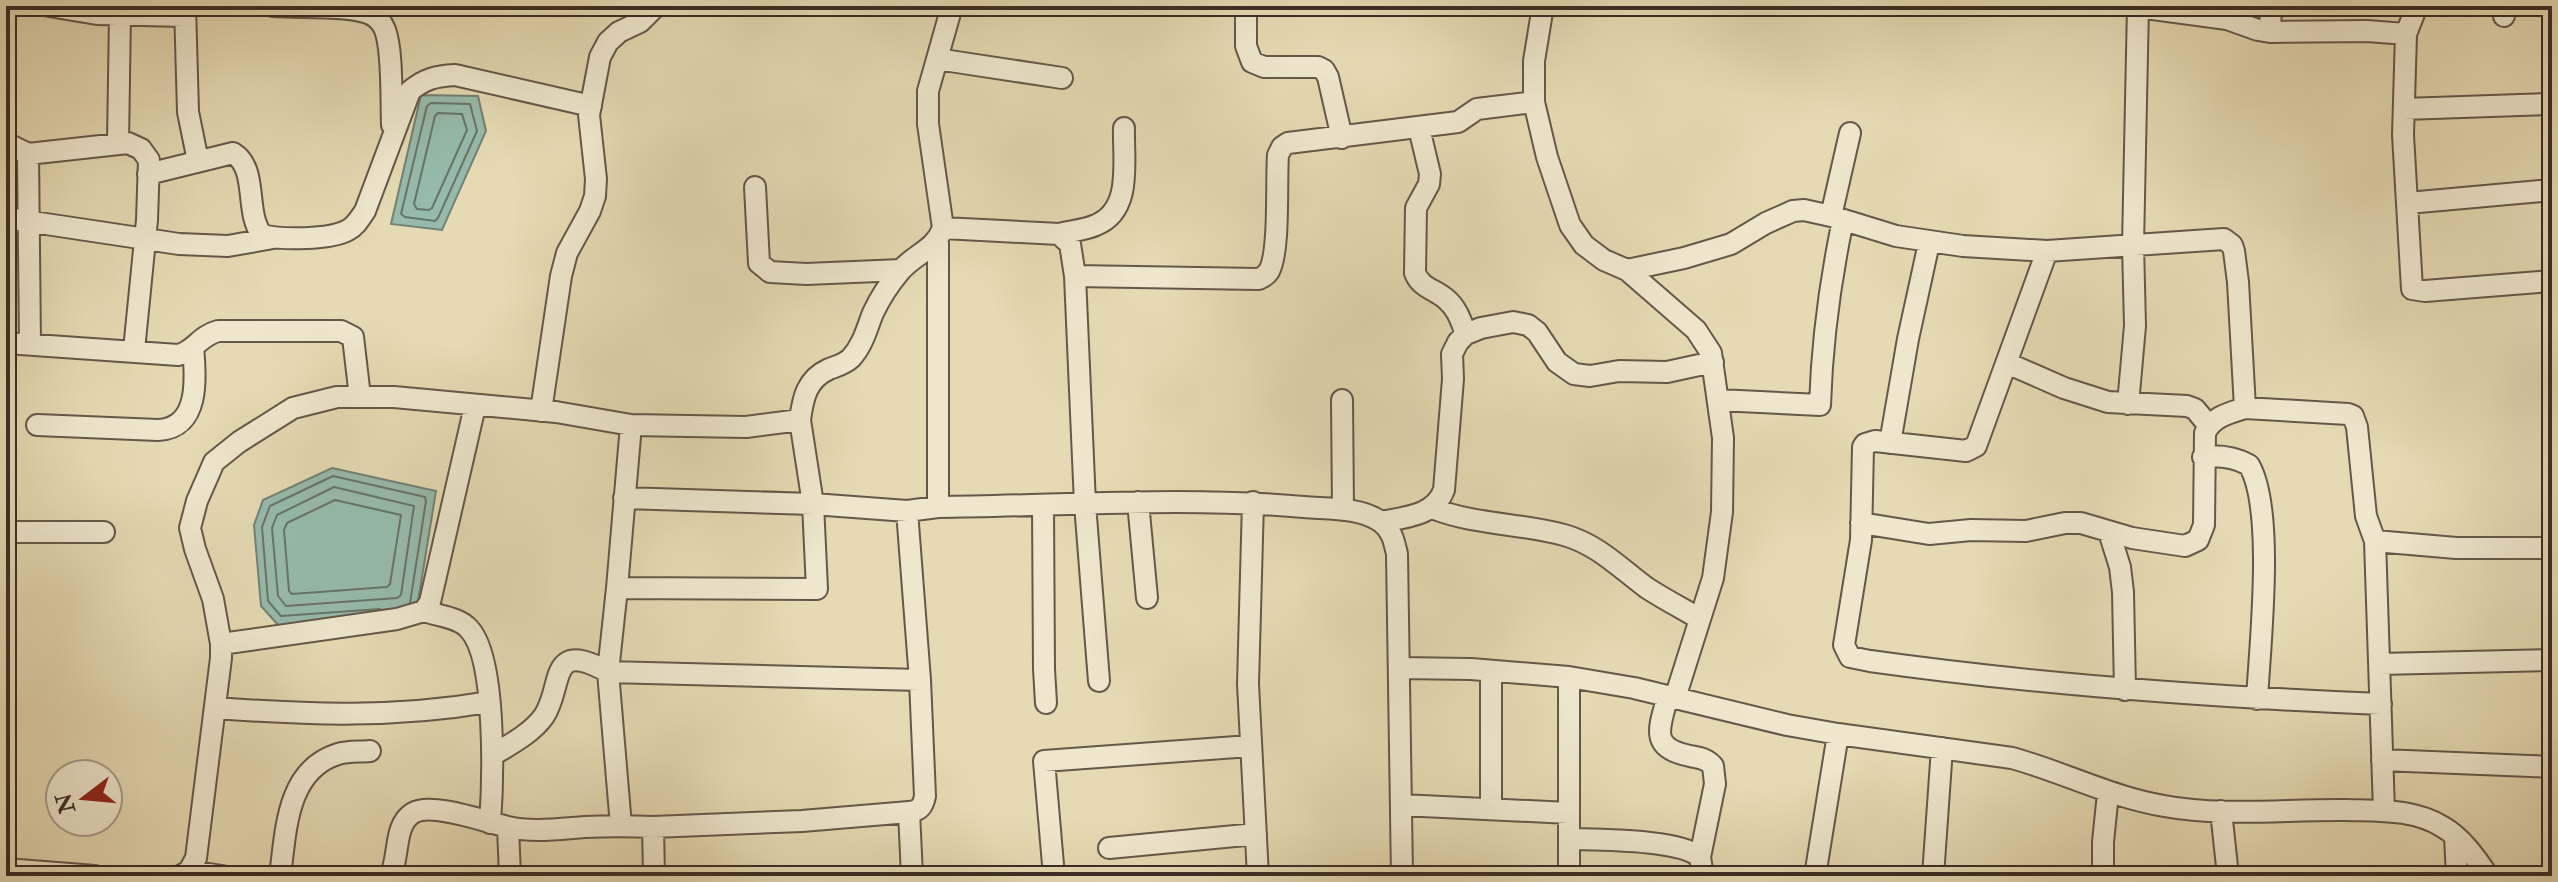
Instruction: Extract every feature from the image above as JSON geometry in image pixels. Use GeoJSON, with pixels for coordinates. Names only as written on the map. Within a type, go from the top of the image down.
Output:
{"type":"FeatureCollection","features":[{"type":"Feature","properties":{"kind":"street"},"geometry":{"type":"LineString","coordinates":[[273,6],[354,10],[378,19],[385,30],[388,44],[393,133]]}},
{"type":"Feature","properties":{"kind":"street"},"geometry":{"type":"LineString","coordinates":[[541,411],[561,276],[567,253],[595,196],[589,115],[600,57],[608,42],[619,32],[640,22],[656,6]]}},
{"type":"Feature","properties":{"kind":"street"},"geometry":{"type":"LineString","coordinates":[[938,507],[941,235],[928,124],[928,91],[952,6]]}},
{"type":"Feature","properties":{"kind":"street"},"geometry":{"type":"LineString","coordinates":[[1246,6],[1246,46],[1252,62],[1264,67],[1318,67],[1324,70],[1342,138]]}},
{"type":"Feature","properties":{"kind":"street"},"geometry":{"type":"LineString","coordinates":[[1543,6],[1534,61],[1534,102],[1547,157],[1570,225],[1584,245],[1604,260],[1627,270],[1696,330],[1711,353],[1713,362],[1723,438],[1722,512],[1713,578],[1661,732],[1664,746],[1671,751],[1703,758],[1713,766],[1715,784],[1702,866]]}},
{"type":"Feature","properties":{"kind":"street"},"geometry":{"type":"LineString","coordinates":[[2270,32],[2271,6]]}},
{"type":"Feature","properties":{"kind":"street"},"geometry":{"type":"LineString","coordinates":[[2417,6],[2406,34],[2404,109],[2412,289],[2425,291],[2552,281]]}},
{"type":"Feature","properties":{"kind":"street"},"geometry":{"type":"LineString","coordinates":[[56,7],[120,14],[185,11],[188,112],[198,161]]}},
{"type":"Feature","properties":{"kind":"street"},"geometry":{"type":"LineString","coordinates":[[2128,404],[2135,326],[2133,245],[2138,7],[2227,19],[2270,32],[2367,31],[2406,34]]}},
{"type":"Feature","properties":{"kind":"street"},"geometry":{"type":"LineString","coordinates":[[118,143],[120,14]]}},
{"type":"Feature","properties":{"kind":"street"},"geometry":{"type":"LineString","coordinates":[[937,59],[1062,78]]}},
{"type":"Feature","properties":{"kind":"street"},"geometry":{"type":"LineString","coordinates":[[6,218],[179,244],[228,246],[273,238],[331,236],[356,225],[365,211],[410,91],[421,81],[455,75],[591,106]]}},
{"type":"Feature","properties":{"kind":"street"},"geometry":{"type":"LineString","coordinates":[[1075,276],[1259,279],[1267,274],[1272,262],[1277,234],[1278,155],[1288,143],[1458,122],[1477,109],[1534,102]]}},
{"type":"Feature","properties":{"kind":"street"},"geometry":{"type":"LineString","coordinates":[[2404,109],[2552,104]]}},
{"type":"Feature","properties":{"kind":"street"},"geometry":{"type":"LineString","coordinates":[[617,588],[817,589],[813,504],[800,420],[806,389],[819,374],[851,358],[865,335],[883,293],[901,270],[941,235],[1059,234],[1095,225],[1109,218],[1123,192],[1124,128]]}},
{"type":"Feature","properties":{"kind":"street"},"geometry":{"type":"LineString","coordinates":[[1419,128],[1430,174],[1416,208],[1415,273],[1418,282],[1445,297],[1466,334]]}},
{"type":"Feature","properties":{"kind":"street"},"geometry":{"type":"LineString","coordinates":[[1719,400],[1820,405],[1823,336],[1850,133]]}},
{"type":"Feature","properties":{"kind":"street"},"geometry":{"type":"LineString","coordinates":[[6,143],[28,154],[128,143],[141,149],[149,160],[134,350]]}},
{"type":"Feature","properties":{"kind":"street"},"geometry":{"type":"LineString","coordinates":[[148,174],[233,153],[240,157],[246,167],[258,229],[262,235],[273,238]]}},
{"type":"Feature","properties":{"kind":"street"},"geometry":{"type":"LineString","coordinates":[[28,154],[30,344]]}},
{"type":"Feature","properties":{"kind":"street"},"geometry":{"type":"LineString","coordinates":[[755,187],[759,263],[770,272],[806,274],[901,270]]}},
{"type":"Feature","properties":{"kind":"street"},"geometry":{"type":"LineString","coordinates":[[2408,203],[2552,190]]}},
{"type":"Feature","properties":{"kind":"street"},"geometry":{"type":"LineString","coordinates":[[1627,270],[1731,244],[1766,223],[1793,211],[1804,210],[1929,243],[2047,251],[2224,239],[2232,245],[2238,282],[2245,408]]}},
{"type":"Feature","properties":{"kind":"street"},"geometry":{"type":"LineString","coordinates":[[1059,234],[1070,244],[1075,276],[1085,504],[1099,681]]}},
{"type":"Feature","properties":{"kind":"street"},"geometry":{"type":"LineString","coordinates":[[1890,443],[1929,243]]}},
{"type":"Feature","properties":{"kind":"street"},"geometry":{"type":"LineString","coordinates":[[2047,251],[1979,440],[1973,449],[1966,451],[1871,441],[1863,447],[1861,523],[1844,645],[1850,657],[2010,680],[2257,699],[2381,704]]}},
{"type":"Feature","properties":{"kind":"street"},"geometry":{"type":"LineString","coordinates":[[1381,522],[1418,515],[1432,508],[1440,499],[1444,490],[1453,379],[1452,354],[1466,334],[1513,322],[1528,325],[1537,332],[1557,362],[1574,374],[1590,376],[1619,371],[1667,372],[1713,362]]}},
{"type":"Feature","properties":{"kind":"street"},"geometry":{"type":"LineString","coordinates":[[6,343],[178,355],[189,351],[207,334],[218,331],[349,334],[354,344],[360,397]]}},
{"type":"Feature","properties":{"kind":"street"},"geometry":{"type":"LineString","coordinates":[[37,425],[158,430],[176,426],[189,411],[193,398],[193,347]]}},
{"type":"Feature","properties":{"kind":"street"},"geometry":{"type":"LineString","coordinates":[[2007,363],[2064,388],[2108,402],[2187,406],[2195,409],[2209,426]]}},
{"type":"Feature","properties":{"kind":"street"},"geometry":{"type":"LineString","coordinates":[[184,874],[196,858],[216,708],[221,644],[213,599],[190,528],[197,501],[214,462],[239,442],[293,408],[337,397],[394,397],[541,411],[631,425],[746,427],[800,420]]}},
{"type":"Feature","properties":{"kind":"street"},"geometry":{"type":"LineString","coordinates":[[1342,400],[1343,510]]}},
{"type":"Feature","properties":{"kind":"street"},"geometry":{"type":"LineString","coordinates":[[221,644],[387,621],[424,611],[434,588],[475,406]]}},
{"type":"Feature","properties":{"kind":"street"},"geometry":{"type":"LineString","coordinates":[[1861,523],[1929,534],[1971,530],[2026,531],[2073,523],[2096,526],[2132,538],[2191,544],[2198,540],[2204,525],[2203,457],[2205,433],[2209,426],[2229,413],[2245,408],[2353,416],[2357,427],[2366,516],[2375,541],[2384,811]]}},
{"type":"Feature","properties":{"kind":"street"},"geometry":{"type":"LineString","coordinates":[[621,826],[608,672],[631,425]]}},
{"type":"Feature","properties":{"kind":"street"},"geometry":{"type":"LineString","coordinates":[[2203,457],[2220,455],[2249,465],[2259,489],[2263,554],[2257,699]]}},
{"type":"Feature","properties":{"kind":"street"},"geometry":{"type":"LineString","coordinates":[[624,498],[813,504],[907,511],[938,507],[1253,502],[1343,510],[1381,522],[1393,535],[1397,554],[1402,876]]}},
{"type":"Feature","properties":{"kind":"street"},"geometry":{"type":"LineString","coordinates":[[1138,502],[1147,598]]}},
{"type":"Feature","properties":{"kind":"street"},"geometry":{"type":"LineString","coordinates":[[1253,502],[1248,684],[1258,876]]}},
{"type":"Feature","properties":{"kind":"street"},"geometry":{"type":"LineString","coordinates":[[1043,506],[1046,703]]}},
{"type":"Feature","properties":{"kind":"street"},"geometry":{"type":"LineString","coordinates":[[1432,508],[1453,516],[1562,534],[1581,541],[1600,551],[1647,588],[1700,619]]}},
{"type":"Feature","properties":{"kind":"street"},"geometry":{"type":"LineString","coordinates":[[390,876],[395,867],[400,832],[414,812],[439,811],[499,825],[539,830],[802,821],[918,810],[925,796],[907,511]]}},
{"type":"Feature","properties":{"kind":"street"},"geometry":{"type":"LineString","coordinates":[[6,532],[104,532]]}},
{"type":"Feature","properties":{"kind":"street"},"geometry":{"type":"LineString","coordinates":[[2109,532],[2120,567],[2123,592],[2125,690]]}},
{"type":"Feature","properties":{"kind":"street"},"geometry":{"type":"LineString","coordinates":[[2375,541],[2456,548],[2552,548]]}},
{"type":"Feature","properties":{"kind":"street"},"geometry":{"type":"LineString","coordinates":[[424,611],[461,622],[469,628],[480,651],[489,702],[499,825],[510,876]]}},
{"type":"Feature","properties":{"kind":"street"},"geometry":{"type":"LineString","coordinates":[[2380,664],[2552,660]]}},
{"type":"Feature","properties":{"kind":"street"},"geometry":{"type":"LineString","coordinates":[[493,755],[542,719],[561,668],[568,663],[592,663],[608,672],[920,680]]}},
{"type":"Feature","properties":{"kind":"street"},"geometry":{"type":"LineString","coordinates":[[1399,668],[1569,677],[1672,697],[1787,725],[2024,761],[2108,793],[2193,811],[2409,813],[2442,826],[2455,836],[2477,858],[2488,876]]}},
{"type":"Feature","properties":{"kind":"street"},"geometry":{"type":"LineString","coordinates":[[1491,671],[1491,809]]}},
{"type":"Feature","properties":{"kind":"street"},"geometry":{"type":"LineString","coordinates":[[1569,677],[1569,876]]}},
{"type":"Feature","properties":{"kind":"street"},"geometry":{"type":"LineString","coordinates":[[216,708],[343,715],[443,710],[489,702]]}},
{"type":"Feature","properties":{"kind":"street"},"geometry":{"type":"LineString","coordinates":[[1815,876],[1838,734]]}},
{"type":"Feature","properties":{"kind":"street"},"geometry":{"type":"LineString","coordinates":[[1054,876],[1044,761],[1250,746]]}},
{"type":"Feature","properties":{"kind":"street"},"geometry":{"type":"LineString","coordinates":[[1933,876],[1942,748]]}},
{"type":"Feature","properties":{"kind":"street"},"geometry":{"type":"LineString","coordinates":[[280,876],[289,808],[310,772],[322,761],[339,754],[370,751]]}},
{"type":"Feature","properties":{"kind":"street"},"geometry":{"type":"LineString","coordinates":[[2382,760],[2552,767]]}},
{"type":"Feature","properties":{"kind":"street"},"geometry":{"type":"LineString","coordinates":[[2103,876],[2108,793]]}},
{"type":"Feature","properties":{"kind":"street"},"geometry":{"type":"LineString","coordinates":[[1401,805],[1569,813]]}},
{"type":"Feature","properties":{"kind":"street"},"geometry":{"type":"LineString","coordinates":[[2221,811],[2228,876]]}},
{"type":"Feature","properties":{"kind":"street"},"geometry":{"type":"LineString","coordinates":[[909,812],[912,876]]}},
{"type":"Feature","properties":{"kind":"street"},"geometry":{"type":"LineString","coordinates":[[653,827],[654,876]]}},
{"type":"Feature","properties":{"kind":"street"},"geometry":{"type":"LineString","coordinates":[[1109,848],[1256,834]]}},
{"type":"Feature","properties":{"kind":"street"},"geometry":{"type":"LineString","coordinates":[[2455,836],[2457,876]]}},
{"type":"Feature","properties":{"kind":"street"},"geometry":{"type":"LineString","coordinates":[[1569,839],[1629,841],[1687,849],[1702,866]]}},
{"type":"Feature","properties":{"kind":"street"},"geometry":{"type":"LineString","coordinates":[[6,869],[95,876]]}},
{"type":"Feature","properties":{"kind":"street"},"geometry":{"type":"LineString","coordinates":[[184,874],[222,876]]}},
{"type":"Feature","properties":{"kind":"water"},"geometry":{"type":"Polygon","coordinates":[[[421,95],[478,96],[486,131],[442,230],[391,224],[421,95]]]}},
{"type":"Feature","properties":{"kind":"water"},"geometry":{"type":"Polygon","coordinates":[[[332,468],[436,491],[416,614],[279,626],[261,606],[254,525],[263,500],[332,468]]]}}]}
